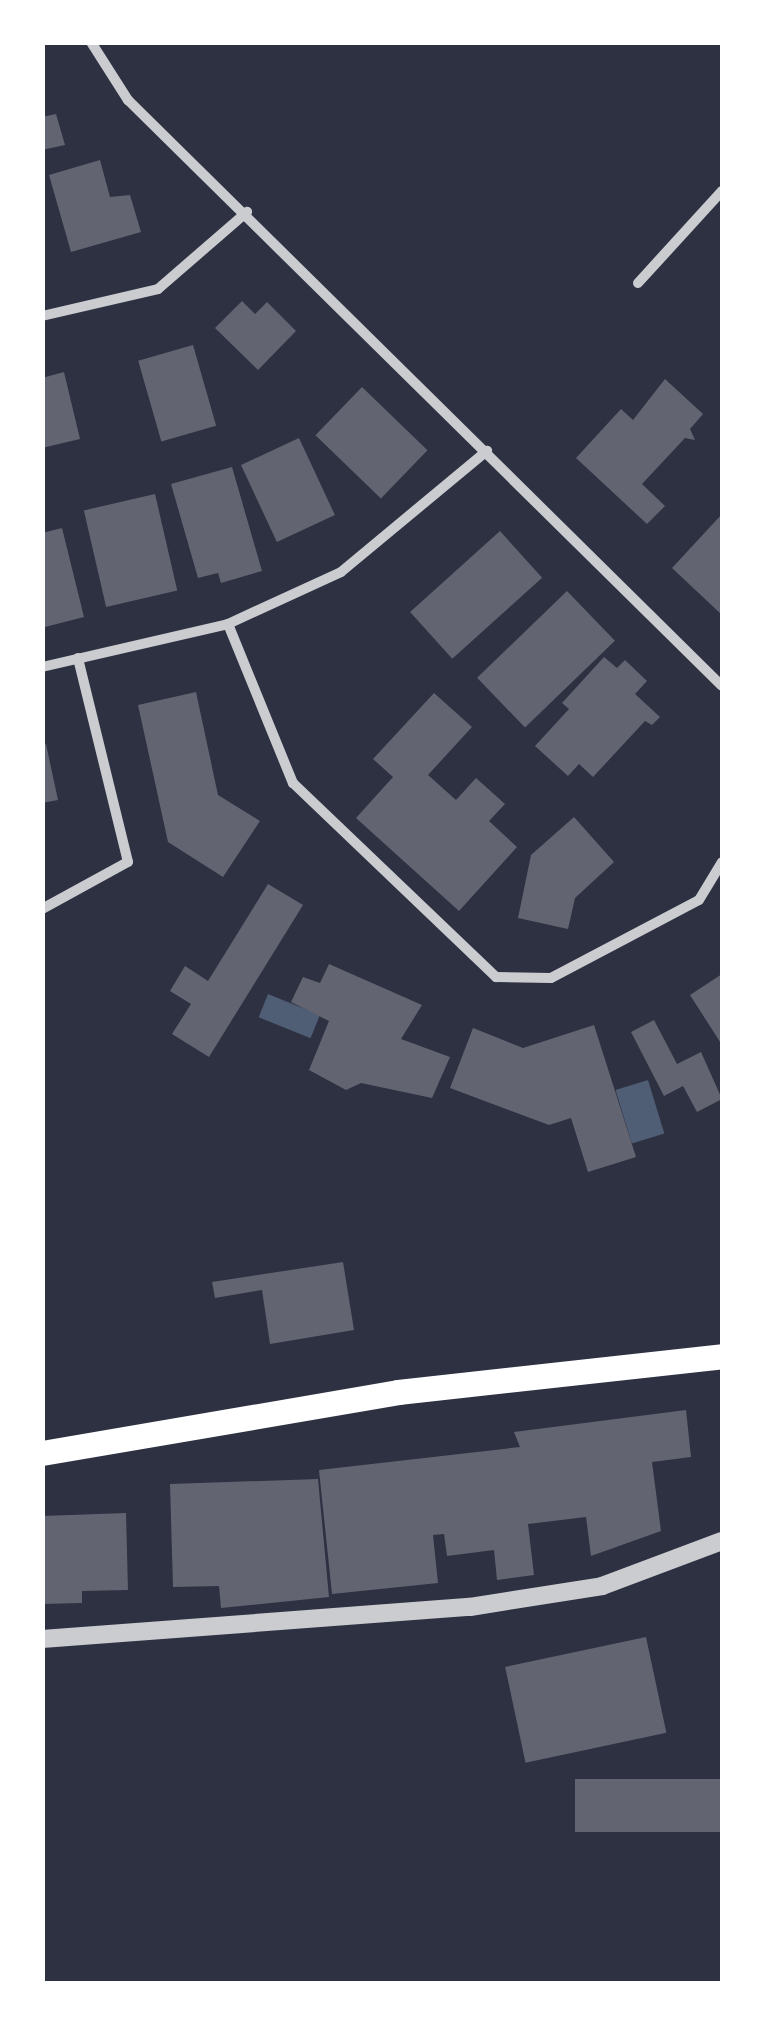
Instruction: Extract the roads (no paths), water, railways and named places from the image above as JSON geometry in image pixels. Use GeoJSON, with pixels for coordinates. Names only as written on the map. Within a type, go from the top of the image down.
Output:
{"type":"FeatureCollection","features":[{"type":"Feature","properties":{"kind":"main road"},"geometry":{"type":"LineString","coordinates":[[42,1453],[398,1392],[722,1356]]}},
{"type":"Feature","properties":{"kind":"street"},"geometry":{"type":"LineString","coordinates":[[91,42],[128,100],[247,212],[722,686]]}},
{"type":"Feature","properties":{"kind":"street"},"geometry":{"type":"LineString","coordinates":[[638,283],[722,191]]}},
{"type":"Feature","properties":{"kind":"street"},"geometry":{"type":"LineString","coordinates":[[42,316],[158,289],[247,212]]}},
{"type":"Feature","properties":{"kind":"street"},"geometry":{"type":"LineString","coordinates":[[42,666],[228,624],[342,572],[488,451]]}},
{"type":"Feature","properties":{"kind":"street"},"geometry":{"type":"LineString","coordinates":[[228,624],[293,783],[496,977],[551,978],[699,900],[722,862]]}},
{"type":"Feature","properties":{"kind":"street"},"geometry":{"type":"LineString","coordinates":[[42,909],[128,862],[78,658]]}},
{"type":"Feature","properties":{"kind":"street"},"geometry":{"type":"LineString","coordinates":[[42,1638],[470,1607],[602,1586],[722,1540]]}},
{"type":"Feature","properties":{"kind":"water"},"geometry":{"type":"Polygon","coordinates":[[[268,994],[320,1015],[311,1038],[259,1017],[268,994]]]}},
{"type":"Feature","properties":{"kind":"water"},"geometry":{"type":"Polygon","coordinates":[[[648,1080],[664,1134],[632,1143],[615,1090],[648,1080]]]}}]}
